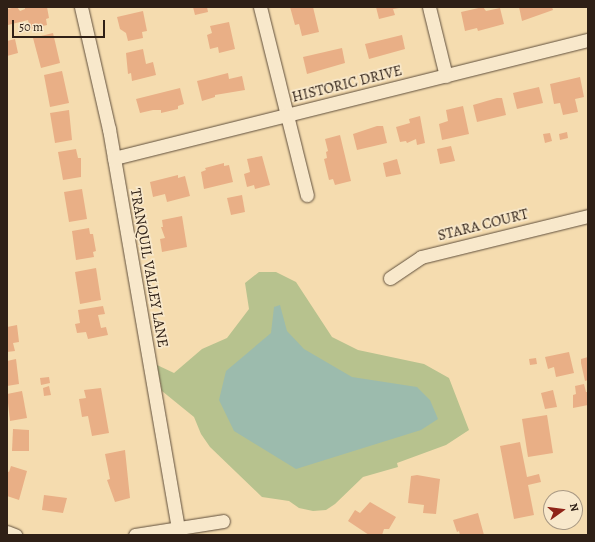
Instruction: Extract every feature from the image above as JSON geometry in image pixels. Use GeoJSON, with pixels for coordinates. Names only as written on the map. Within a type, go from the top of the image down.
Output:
{"type":"FeatureCollection","features":[{"type":"Feature","properties":{"kind":"street","name":"TRANQUIL VALLEY LANE"},"geometry":{"type":"LineString","coordinates":[[81,7],[114,158],[178,532]]}},
{"type":"Feature","properties":{"kind":"street"},"geometry":{"type":"LineString","coordinates":[[260,7],[306,195]]}},
{"type":"Feature","properties":{"kind":"street"},"geometry":{"type":"LineString","coordinates":[[429,7],[446,76]]}},
{"type":"Feature","properties":{"kind":"street","name":"HISTORIC DRIVE"},"geometry":{"type":"LineString","coordinates":[[114,158],[588,40]]}},
{"type":"Feature","properties":{"kind":"street","name":"STARA COURT"},"geometry":{"type":"LineString","coordinates":[[390,278],[421,257],[588,216]]}},
{"type":"Feature","properties":{"kind":"street"},"geometry":{"type":"LineString","coordinates":[[136,535],[178,532],[223,521]]}},
{"type":"Feature","properties":{"kind":"street"},"geometry":{"type":"LineString","coordinates":[[7,532],[15,535]]}},
{"type":"Feature","properties":{"kind":"green space"},"geometry":{"type":"Polygon","coordinates":[[[259,272],[276,272],[296,282],[332,337],[358,350],[424,364],[449,378],[469,430],[446,445],[397,463],[398,467],[363,477],[335,504],[326,510],[313,511],[299,508],[289,501],[262,497],[210,447],[201,434],[194,417],[162,391],[157,365],[174,373],[202,349],[227,338],[249,309],[245,283],[259,272]]]}},
{"type":"Feature","properties":{"kind":"shaded area"},"geometry":{"type":"Polygon","coordinates":[[[280,305],[287,331],[304,349],[352,377],[417,387],[430,400],[438,419],[421,430],[296,469],[234,431],[219,400],[226,371],[271,333],[274,307],[280,305]]]}},
{"type":"Feature","properties":{"kind":"building"},"geometry":{"type":"Polygon","coordinates":[[[17,7],[20,11],[25,9],[25,7],[47,7],[49,18],[46,19],[47,25],[30,29],[28,20],[8,25],[7,9],[17,7]]]}},
{"type":"Feature","properties":{"kind":"building"},"geometry":{"type":"Polygon","coordinates":[[[193,7],[207,7],[208,12],[195,15],[193,7]]]}},
{"type":"Feature","properties":{"kind":"building"},"geometry":{"type":"Polygon","coordinates":[[[290,7],[313,7],[319,32],[302,36],[299,24],[295,25],[290,7]]]}},
{"type":"Feature","properties":{"kind":"building"},"geometry":{"type":"Polygon","coordinates":[[[376,7],[399,8],[393,9],[395,15],[379,19],[376,7]]]}},
{"type":"Feature","properties":{"kind":"building"},"geometry":{"type":"Polygon","coordinates":[[[483,7],[486,11],[500,8],[504,24],[478,31],[477,28],[465,31],[461,12],[483,7]]]}},
{"type":"Feature","properties":{"kind":"building"},"geometry":{"type":"Polygon","coordinates":[[[519,7],[552,7],[553,10],[522,21],[519,7]]]}},
{"type":"Feature","properties":{"kind":"building"},"geometry":{"type":"Polygon","coordinates":[[[143,11],[147,31],[142,32],[143,38],[128,41],[126,33],[120,29],[117,17],[143,11]]]}},
{"type":"Feature","properties":{"kind":"building"},"geometry":{"type":"Polygon","coordinates":[[[229,22],[235,49],[219,53],[218,47],[210,49],[207,35],[212,33],[210,26],[229,22]]]}},
{"type":"Feature","properties":{"kind":"building"},"geometry":{"type":"Polygon","coordinates":[[[53,33],[60,63],[41,68],[33,38],[53,33]]]}},
{"type":"Feature","properties":{"kind":"building"},"geometry":{"type":"Polygon","coordinates":[[[402,35],[405,49],[369,59],[365,44],[402,35]]]}},
{"type":"Feature","properties":{"kind":"building"},"geometry":{"type":"Polygon","coordinates":[[[15,39],[18,53],[7,56],[7,41],[15,39]]]}},
{"type":"Feature","properties":{"kind":"building"},"geometry":{"type":"Polygon","coordinates":[[[342,48],[345,63],[307,74],[303,57],[342,48]]]}},
{"type":"Feature","properties":{"kind":"building"},"geometry":{"type":"Polygon","coordinates":[[[143,49],[146,64],[153,62],[156,75],[132,81],[131,73],[128,74],[126,53],[143,49]]]}},
{"type":"Feature","properties":{"kind":"building"},"geometry":{"type":"Polygon","coordinates":[[[62,71],[69,103],[50,107],[44,75],[62,71]]]}},
{"type":"Feature","properties":{"kind":"building"},"geometry":{"type":"Polygon","coordinates":[[[228,73],[229,79],[242,76],[245,90],[215,95],[215,97],[202,101],[197,81],[228,73]]]}},
{"type":"Feature","properties":{"kind":"building"},"geometry":{"type":"Polygon","coordinates":[[[580,77],[584,97],[575,99],[578,112],[563,115],[560,103],[554,104],[550,84],[580,77]]]}},
{"type":"Feature","properties":{"kind":"building"},"geometry":{"type":"Polygon","coordinates":[[[539,87],[543,103],[517,109],[513,93],[539,87]]]}},
{"type":"Feature","properties":{"kind":"building"},"geometry":{"type":"Polygon","coordinates":[[[180,88],[184,104],[178,106],[178,109],[161,113],[161,110],[153,110],[140,113],[136,99],[180,88]]]}},
{"type":"Feature","properties":{"kind":"building"},"geometry":{"type":"Polygon","coordinates":[[[502,98],[506,115],[477,122],[473,105],[502,98]]]}},
{"type":"Feature","properties":{"kind":"building"},"geometry":{"type":"Polygon","coordinates":[[[463,106],[469,134],[442,140],[439,124],[448,121],[446,110],[463,106]]]}},
{"type":"Feature","properties":{"kind":"building"},"geometry":{"type":"Polygon","coordinates":[[[69,110],[72,140],[55,143],[50,113],[69,110]]]}},
{"type":"Feature","properties":{"kind":"building"},"geometry":{"type":"Polygon","coordinates":[[[420,116],[425,143],[417,145],[416,139],[407,143],[406,141],[400,142],[396,127],[410,123],[409,119],[420,116]]]}},
{"type":"Feature","properties":{"kind":"building"},"geometry":{"type":"Polygon","coordinates":[[[377,126],[383,126],[387,143],[357,150],[353,134],[377,126]]]}},
{"type":"Feature","properties":{"kind":"building"},"geometry":{"type":"Polygon","coordinates":[[[567,132],[568,138],[560,140],[559,134],[567,132]]]}},
{"type":"Feature","properties":{"kind":"building"},"geometry":{"type":"Polygon","coordinates":[[[550,133],[552,141],[545,143],[543,134],[550,133]]]}},
{"type":"Feature","properties":{"kind":"building"},"geometry":{"type":"Polygon","coordinates":[[[340,135],[351,181],[335,185],[333,179],[329,180],[324,159],[327,158],[326,152],[328,151],[325,139],[340,135]]]}},
{"type":"Feature","properties":{"kind":"building"},"geometry":{"type":"Polygon","coordinates":[[[451,146],[455,161],[440,164],[437,149],[451,146]]]}},
{"type":"Feature","properties":{"kind":"building"},"geometry":{"type":"Polygon","coordinates":[[[76,149],[78,158],[81,158],[81,177],[63,180],[58,152],[76,149]]]}},
{"type":"Feature","properties":{"kind":"building"},"geometry":{"type":"Polygon","coordinates":[[[262,156],[270,185],[255,189],[254,185],[247,187],[244,174],[250,172],[247,159],[262,156]]]}},
{"type":"Feature","properties":{"kind":"building"},"geometry":{"type":"Polygon","coordinates":[[[397,159],[401,174],[386,177],[383,163],[397,159]]]}},
{"type":"Feature","properties":{"kind":"building"},"geometry":{"type":"Polygon","coordinates":[[[224,163],[224,166],[229,165],[233,182],[204,189],[201,172],[206,170],[205,168],[224,163]]]}},
{"type":"Feature","properties":{"kind":"building"},"geometry":{"type":"Polygon","coordinates":[[[178,175],[178,178],[185,176],[190,196],[167,202],[165,194],[153,197],[150,182],[178,175]]]}},
{"type":"Feature","properties":{"kind":"building"},"geometry":{"type":"Polygon","coordinates":[[[82,189],[87,219],[69,222],[64,192],[82,189]]]}},
{"type":"Feature","properties":{"kind":"building"},"geometry":{"type":"Polygon","coordinates":[[[242,195],[245,212],[231,215],[227,198],[242,195]]]}},
{"type":"Feature","properties":{"kind":"building"},"geometry":{"type":"Polygon","coordinates":[[[182,216],[187,247],[162,252],[160,239],[165,238],[161,227],[163,227],[162,220],[182,216]]]}},
{"type":"Feature","properties":{"kind":"building"},"geometry":{"type":"Polygon","coordinates":[[[89,228],[90,234],[93,234],[96,251],[93,252],[94,257],[76,260],[72,231],[89,228]]]}},
{"type":"Feature","properties":{"kind":"building"},"geometry":{"type":"Polygon","coordinates":[[[96,268],[101,300],[80,304],[75,272],[96,268]]]}},
{"type":"Feature","properties":{"kind":"building"},"geometry":{"type":"Polygon","coordinates":[[[103,306],[105,314],[98,315],[101,328],[106,327],[108,335],[88,339],[86,332],[77,333],[75,324],[80,323],[78,310],[103,306]]]}},
{"type":"Feature","properties":{"kind":"building"},"geometry":{"type":"Polygon","coordinates":[[[17,325],[19,342],[13,343],[15,351],[7,352],[7,327],[17,325]]]}},
{"type":"Feature","properties":{"kind":"building"},"geometry":{"type":"Polygon","coordinates":[[[569,352],[574,373],[556,377],[554,367],[548,369],[545,357],[569,352]]]}},
{"type":"Feature","properties":{"kind":"building"},"geometry":{"type":"Polygon","coordinates":[[[588,357],[588,380],[585,381],[581,359],[588,357]]]}},
{"type":"Feature","properties":{"kind":"building"},"geometry":{"type":"Polygon","coordinates":[[[536,358],[537,364],[530,365],[529,359],[536,358]]]}},
{"type":"Feature","properties":{"kind":"building"},"geometry":{"type":"Polygon","coordinates":[[[16,359],[19,384],[7,386],[7,361],[16,359]]]}},
{"type":"Feature","properties":{"kind":"building"},"geometry":{"type":"Polygon","coordinates":[[[49,377],[50,383],[41,385],[40,378],[49,377]]]}},
{"type":"Feature","properties":{"kind":"building"},"geometry":{"type":"Polygon","coordinates":[[[584,384],[586,392],[588,392],[588,405],[573,408],[573,395],[576,394],[575,386],[584,384]]]}},
{"type":"Feature","properties":{"kind":"building"},"geometry":{"type":"Polygon","coordinates":[[[49,386],[51,395],[44,396],[43,388],[49,386]]]}},
{"type":"Feature","properties":{"kind":"building"},"geometry":{"type":"Polygon","coordinates":[[[101,388],[109,433],[92,436],[88,416],[82,417],[79,399],[86,398],[84,390],[101,388]]]}},
{"type":"Feature","properties":{"kind":"building"},"geometry":{"type":"Polygon","coordinates":[[[553,390],[557,407],[545,409],[541,393],[553,390]]]}},
{"type":"Feature","properties":{"kind":"building"},"geometry":{"type":"Polygon","coordinates":[[[22,391],[27,418],[10,421],[7,394],[22,391]]]}},
{"type":"Feature","properties":{"kind":"building"},"geometry":{"type":"Polygon","coordinates":[[[547,415],[553,453],[528,457],[522,419],[547,415]]]}},
{"type":"Feature","properties":{"kind":"building"},"geometry":{"type":"Polygon","coordinates":[[[13,429],[29,430],[29,451],[12,451],[13,429]]]}},
{"type":"Feature","properties":{"kind":"building"},"geometry":{"type":"Polygon","coordinates":[[[520,442],[527,477],[539,474],[541,482],[528,485],[534,515],[514,519],[500,446],[520,442]]]}},
{"type":"Feature","properties":{"kind":"building"},"geometry":{"type":"Polygon","coordinates":[[[125,450],[130,498],[115,502],[107,480],[110,479],[105,454],[125,450]]]}},
{"type":"Feature","properties":{"kind":"building"},"geometry":{"type":"Polygon","coordinates":[[[11,466],[27,471],[19,500],[7,496],[7,471],[9,472],[11,466]]]}},
{"type":"Feature","properties":{"kind":"building"},"geometry":{"type":"Polygon","coordinates":[[[417,475],[440,479],[436,514],[423,513],[424,505],[408,503],[411,476],[417,475]]]}},
{"type":"Feature","properties":{"kind":"building"},"geometry":{"type":"Polygon","coordinates":[[[44,495],[67,498],[63,513],[42,510],[44,495]]]}},
{"type":"Feature","properties":{"kind":"building"},"geometry":{"type":"Polygon","coordinates":[[[370,502],[396,517],[389,529],[384,529],[382,535],[369,535],[348,521],[355,510],[360,513],[370,502]]]}},
{"type":"Feature","properties":{"kind":"building"},"geometry":{"type":"Polygon","coordinates":[[[478,513],[484,535],[460,535],[459,531],[457,532],[453,520],[478,513]]]}}]}
